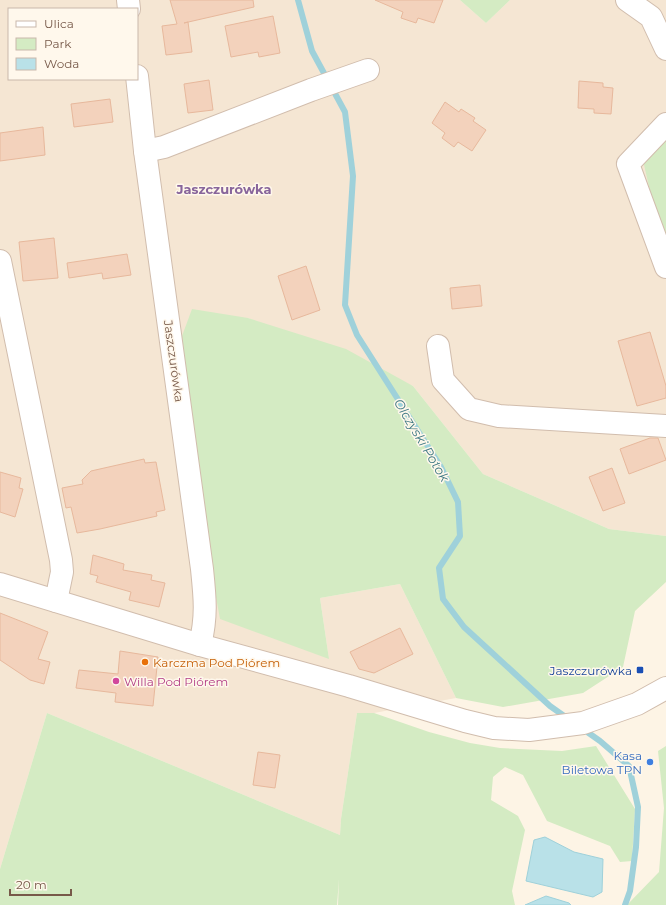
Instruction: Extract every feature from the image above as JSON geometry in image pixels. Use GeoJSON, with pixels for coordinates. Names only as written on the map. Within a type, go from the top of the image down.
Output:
{"type":"FeatureCollection","features":[{"type":"Feature","properties":{"kind":"street"},"geometry":{"type":"LineString","coordinates":[[627,0],[651,17],[666,49]]}},
{"type":"Feature","properties":{"kind":"street"},"geometry":{"type":"LineString","coordinates":[[146,151],[164,147],[316,88],[368,70]]}},
{"type":"Feature","properties":{"kind":"street","name":"Jaszczurówka"},"geometry":{"type":"LineString","coordinates":[[137,80],[202,569],[206,612],[200,645]]}},
{"type":"Feature","properties":{"kind":"street"},"geometry":{"type":"LineString","coordinates":[[666,124],[628,164],[666,266]]}},
{"type":"Feature","properties":{"kind":"street"},"geometry":{"type":"LineString","coordinates":[[0,261],[61,560],[62,572],[56,601]]}},
{"type":"Feature","properties":{"kind":"street"},"geometry":{"type":"LineString","coordinates":[[438,346],[443,380],[469,409],[499,416],[666,426]]}},
{"type":"Feature","properties":{"kind":"street"},"geometry":{"type":"LineString","coordinates":[[0,584],[200,645],[494,728],[529,730],[583,724],[637,704],[666,688]]}},
{"type":"Feature","properties":{"kind":"shaded area"},"geometry":{"type":"Polygon","coordinates":[[[0,0],[460,0],[486,23],[510,0],[666,0],[666,536],[609,529],[483,474],[413,386],[248,318],[329,659],[320,598],[400,584],[456,698],[374,713],[357,713],[341,819],[340,835],[47,713],[0,869],[0,0]]]}},
{"type":"Feature","properties":{"kind":"green space"},"geometry":{"type":"Polygon","coordinates":[[[460,0],[510,0],[486,23],[460,0]]]}},
{"type":"Feature","properties":{"kind":"green space"},"geometry":{"type":"Polygon","coordinates":[[[666,128],[666,248],[658,226],[642,156],[666,128]]]}},
{"type":"Feature","properties":{"kind":"green space"},"geometry":{"type":"Polygon","coordinates":[[[192,309],[248,318],[346,349],[413,386],[483,474],[609,529],[666,536],[666,582],[635,611],[623,667],[583,693],[503,707],[456,698],[400,584],[320,598],[329,659],[220,619],[209,559],[182,336],[192,309]]]}},
{"type":"Feature","properties":{"kind":"green space"},"geometry":{"type":"Polygon","coordinates":[[[47,713],[340,835],[341,819],[357,713],[374,713],[429,732],[470,743],[500,748],[562,751],[596,746],[635,809],[632,861],[620,862],[610,846],[547,821],[523,775],[505,767],[493,777],[491,800],[518,816],[525,830],[512,891],[515,905],[338,905],[339,879],[337,905],[0,905],[0,869],[47,713]]]}},
{"type":"Feature","properties":{"kind":"green space"},"geometry":{"type":"Polygon","coordinates":[[[666,746],[666,905],[627,905],[659,872],[664,808],[658,751],[666,746]]]}},
{"type":"Feature","properties":{"kind":"water"},"geometry":{"type":"Polygon","coordinates":[[[545,837],[574,852],[603,859],[602,892],[593,897],[526,881],[534,840],[545,837]]]}},
{"type":"Feature","properties":{"kind":"water"},"geometry":{"type":"Polygon","coordinates":[[[546,896],[569,903],[571,905],[525,905],[546,896]]]}},
{"type":"Feature","properties":{"kind":"building"},"geometry":{"type":"Polygon","coordinates":[[[170,0],[253,0],[254,7],[188,22],[192,52],[166,55],[162,26],[177,24],[170,0]]]}},
{"type":"Feature","properties":{"kind":"building"},"geometry":{"type":"Polygon","coordinates":[[[375,0],[443,0],[434,23],[418,18],[416,23],[401,18],[403,12],[375,0]]]}},
{"type":"Feature","properties":{"kind":"building"},"geometry":{"type":"Polygon","coordinates":[[[273,16],[280,53],[259,57],[258,52],[231,57],[225,26],[273,16]]]}},
{"type":"Feature","properties":{"kind":"building"},"geometry":{"type":"Polygon","coordinates":[[[209,80],[213,110],[188,113],[184,84],[209,80]]]}},
{"type":"Feature","properties":{"kind":"building"},"geometry":{"type":"Polygon","coordinates":[[[579,81],[603,83],[603,87],[613,88],[611,114],[594,113],[594,109],[578,108],[579,81]]]}},
{"type":"Feature","properties":{"kind":"building"},"geometry":{"type":"Polygon","coordinates":[[[110,99],[113,122],[74,127],[71,104],[110,99]]]}},
{"type":"Feature","properties":{"kind":"building"},"geometry":{"type":"Polygon","coordinates":[[[445,102],[459,112],[461,109],[475,118],[473,121],[486,130],[472,151],[458,142],[454,147],[442,138],[445,133],[432,123],[445,102]]]}},
{"type":"Feature","properties":{"kind":"building"},"geometry":{"type":"Polygon","coordinates":[[[43,127],[45,155],[0,161],[0,133],[43,127]]]}},
{"type":"Feature","properties":{"kind":"building"},"geometry":{"type":"Polygon","coordinates":[[[54,238],[58,278],[23,281],[19,242],[54,238]]]}},
{"type":"Feature","properties":{"kind":"building"},"geometry":{"type":"Polygon","coordinates":[[[127,254],[131,275],[103,279],[102,273],[69,278],[67,263],[127,254]]]}},
{"type":"Feature","properties":{"kind":"building"},"geometry":{"type":"Polygon","coordinates":[[[306,266],[320,310],[292,320],[278,276],[306,266]]]}},
{"type":"Feature","properties":{"kind":"building"},"geometry":{"type":"Polygon","coordinates":[[[480,285],[482,306],[452,309],[450,288],[480,285]]]}},
{"type":"Feature","properties":{"kind":"building"},"geometry":{"type":"Polygon","coordinates":[[[650,332],[666,386],[666,398],[637,406],[618,341],[650,332]]]}},
{"type":"Feature","properties":{"kind":"building"},"geometry":{"type":"Polygon","coordinates":[[[650,438],[658,438],[666,460],[629,474],[620,449],[650,438]]]}},
{"type":"Feature","properties":{"kind":"building"},"geometry":{"type":"Polygon","coordinates":[[[144,459],[145,463],[156,462],[165,510],[156,512],[157,516],[77,533],[71,507],[66,508],[62,488],[83,484],[82,480],[91,471],[144,459]]]}},
{"type":"Feature","properties":{"kind":"building"},"geometry":{"type":"Polygon","coordinates":[[[612,468],[625,503],[603,511],[589,477],[612,468]]]}},
{"type":"Feature","properties":{"kind":"building"},"geometry":{"type":"Polygon","coordinates":[[[0,472],[21,478],[19,488],[23,489],[15,517],[0,512],[0,472]]]}},
{"type":"Feature","properties":{"kind":"building"},"geometry":{"type":"Polygon","coordinates":[[[93,555],[124,564],[123,570],[152,575],[151,580],[165,583],[159,607],[129,600],[131,592],[96,582],[98,576],[90,574],[93,555]]]}},
{"type":"Feature","properties":{"kind":"building"},"geometry":{"type":"Polygon","coordinates":[[[0,613],[48,632],[38,659],[50,662],[44,684],[30,680],[0,660],[0,613]]]}},
{"type":"Feature","properties":{"kind":"building"},"geometry":{"type":"Polygon","coordinates":[[[400,628],[413,654],[374,673],[359,669],[350,652],[400,628]]]}},
{"type":"Feature","properties":{"kind":"building","name":"Willa Pod Piórem"},"geometry":{"type":"Polygon","coordinates":[[[120,651],[158,657],[153,706],[115,702],[116,693],[76,688],[79,670],[118,674],[120,651]]]}},
{"type":"Feature","properties":{"kind":"building"},"geometry":{"type":"Polygon","coordinates":[[[258,752],[280,755],[275,788],[253,785],[258,752]]]}},
{"type":"Feature","properties":{"kind":"waterway","name":"Olczyski Potok"},"geometry":{"type":"LineString","coordinates":[[298,0],[312,51],[345,112],[353,176],[345,305],[357,335],[441,467],[458,502],[460,536],[439,568],[443,599],[464,627],[550,706],[567,718]]}},
{"type":"Feature","properties":{"kind":"waterway","name":"Olczyski Potok"},"geometry":{"type":"LineString","coordinates":[[583,729],[600,741],[629,766],[638,807],[636,847],[630,891],[625,905]]}},
{"type":"Feature","properties":{"kind":"place","name":"Karczma Pod Piórem"},"geometry":{"type":"Point","coordinates":[145,662]}},
{"type":"Feature","properties":{"kind":"place","name":"Jaszczurówka"},"geometry":{"type":"Point","coordinates":[640,670]}},
{"type":"Feature","properties":{"kind":"place","name":"Willa Pod Piórem"},"geometry":{"type":"Point","coordinates":[116,681]}},
{"type":"Feature","properties":{"kind":"place","name":"Kasa Biletowa TPN"},"geometry":{"type":"Point","coordinates":[650,762]}},
{"type":"Feature","properties":{"kind":"district","name":"Jaszczurówka"},"geometry":{"type":"Point","coordinates":[224,189]}}]}
